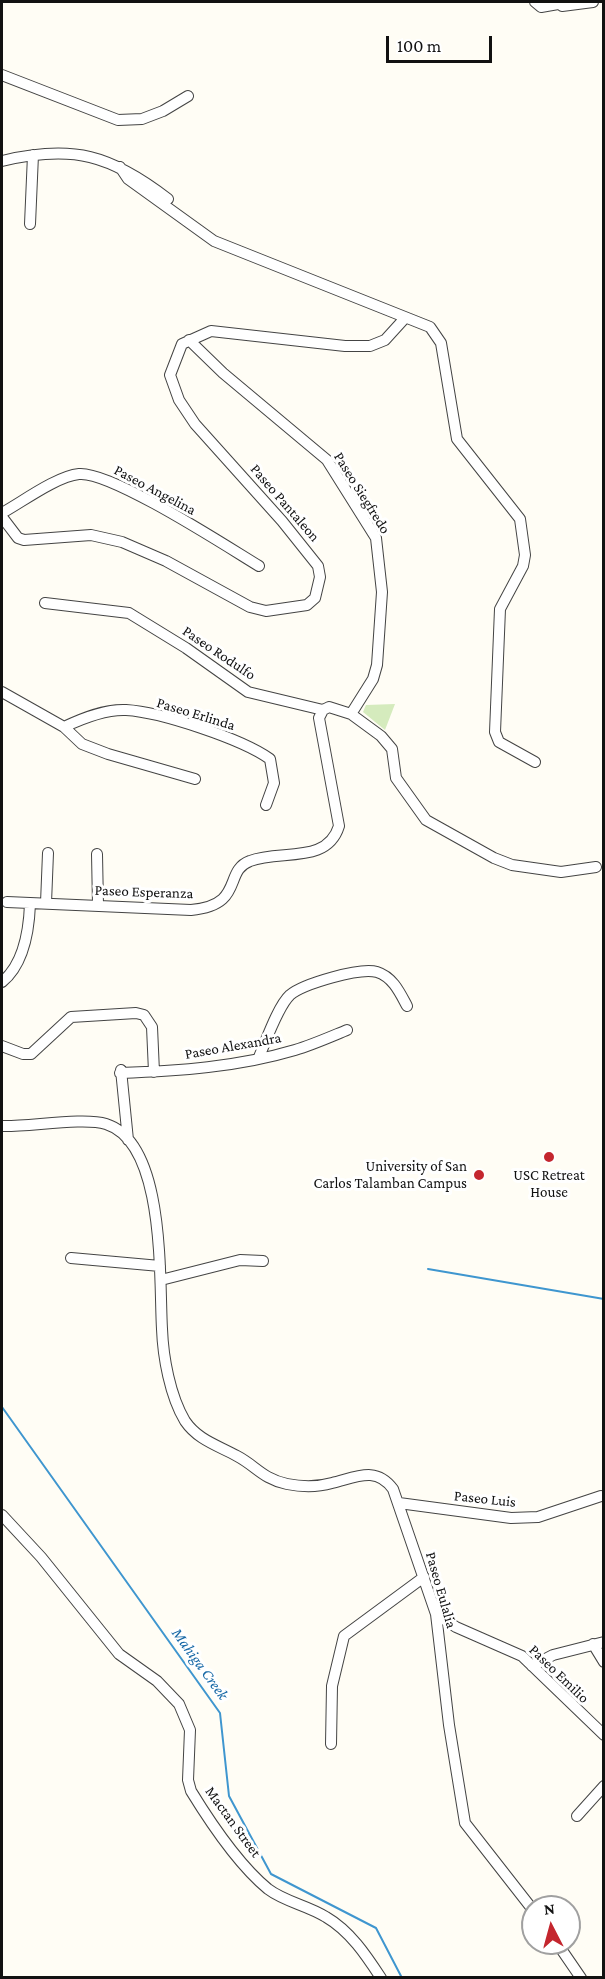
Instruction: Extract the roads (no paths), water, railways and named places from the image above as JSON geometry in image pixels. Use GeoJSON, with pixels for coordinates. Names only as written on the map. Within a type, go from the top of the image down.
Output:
{"type":"FeatureCollection","features":[{"type":"Feature","properties":{"kind":"street"},"geometry":{"type":"LineString","coordinates":[[535,2],[541,7],[558,3],[592,2]]}},
{"type":"Feature","properties":{"kind":"street"},"geometry":{"type":"LineString","coordinates":[[2,75],[118,120],[142,119],[163,111],[188,96]]}},
{"type":"Feature","properties":{"kind":"street"},"geometry":{"type":"LineString","coordinates":[[30,224],[33,154]]}},
{"type":"Feature","properties":{"kind":"street"},"geometry":{"type":"LineString","coordinates":[[2,161],[33,154],[78,154],[133,172],[156,194],[225,244],[430,327],[441,343],[457,439],[520,519],[525,555],[523,566],[500,609],[495,732],[498,742],[535,762]]}},
{"type":"Feature","properties":{"kind":"street"},"geometry":{"type":"LineString","coordinates":[[189,340],[211,331],[345,346],[370,346],[385,340],[405,318]]}},
{"type":"Feature","properties":{"kind":"street","name":"Paseo Pantaleon"},"geometry":{"type":"LineString","coordinates":[[2,515],[18,538],[24,540],[91,535],[122,542],[166,561],[250,607],[266,611],[281,610],[307,604],[315,598],[320,577],[318,566],[282,521],[195,424],[179,400],[170,375],[182,344],[189,340]]}},
{"type":"Feature","properties":{"kind":"street","name":"Paseo Siegfredo"},"geometry":{"type":"LineString","coordinates":[[189,340],[223,374],[327,460],[376,538],[382,592],[377,665],[373,679],[351,714]]}},
{"type":"Feature","properties":{"kind":"street","name":"Paseo Angelina"},"geometry":{"type":"LineString","coordinates":[[2,515],[69,476],[90,474],[125,488],[259,566]]}},
{"type":"Feature","properties":{"kind":"street","name":"Paseo Rodulfo"},"geometry":{"type":"LineString","coordinates":[[45,603],[129,613],[186,648],[248,692],[323,710],[329,707],[351,714],[381,736],[392,749],[396,778],[426,820],[494,858],[512,865],[561,872],[596,867]]}},
{"type":"Feature","properties":{"kind":"street"},"geometry":{"type":"LineString","coordinates":[[2,692],[64,727],[82,744],[195,779]]}},
{"type":"Feature","properties":{"kind":"street","name":"Paseo Erlinda"},"geometry":{"type":"LineString","coordinates":[[64,727],[103,713],[126,710],[166,719],[235,741],[270,759],[274,783],[266,805]]}},
{"type":"Feature","properties":{"kind":"street","name":"Paseo Esperanza"},"geometry":{"type":"LineString","coordinates":[[7,902],[191,910],[211,908],[221,903],[241,866],[251,860],[295,856],[327,846],[335,838],[339,826],[319,718],[323,710]]}},
{"type":"Feature","properties":{"kind":"street"},"geometry":{"type":"LineString","coordinates":[[46,903],[48,853]]}},
{"type":"Feature","properties":{"kind":"street"},"geometry":{"type":"LineString","coordinates":[[98,854],[98,905]]}},
{"type":"Feature","properties":{"kind":"street"},"geometry":{"type":"LineString","coordinates":[[2,982],[14,966],[29,934],[30,904]]}},
{"type":"Feature","properties":{"kind":"street"},"geometry":{"type":"LineString","coordinates":[[259,1057],[288,997],[303,986],[342,975],[376,972],[395,984],[407,1006]]}},
{"type":"Feature","properties":{"kind":"street"},"geometry":{"type":"LineString","coordinates":[[2,1046],[23,1054],[32,1054],[71,1017],[135,1013],[144,1015],[152,1027],[154,1072]]}},
{"type":"Feature","properties":{"kind":"street","name":"Paseo Alexandra"},"geometry":{"type":"LineString","coordinates":[[128,1141],[120,1071],[195,1070],[294,1050],[347,1030]]}},
{"type":"Feature","properties":{"kind":"street"},"geometry":{"type":"LineString","coordinates":[[2,1126],[99,1123],[115,1128],[128,1141],[147,1175],[152,1193],[161,1280],[240,1260],[263,1261]]}},
{"type":"Feature","properties":{"kind":"street"},"geometry":{"type":"LineString","coordinates":[[71,1258],[160,1266]]}},
{"type":"Feature","properties":{"kind":"street","name":"Paseo Eulalia"},"geometry":{"type":"LineString","coordinates":[[161,1280],[163,1341],[176,1400],[187,1423],[205,1441],[239,1457],[266,1478],[289,1485],[317,1486],[362,1474],[373,1474],[386,1480],[399,1503],[436,1614],[465,1823],[521,1895]]}},
{"type":"Feature","properties":{"kind":"street","name":"Paseo Luis"},"geometry":{"type":"LineString","coordinates":[[399,1503],[511,1518],[545,1515],[601,1496]]}},
{"type":"Feature","properties":{"kind":"street","name":"Mactan Street"},"geometry":{"type":"LineString","coordinates":[[2,1515],[41,1557],[119,1654],[157,1681],[179,1704],[190,1730],[188,1780],[191,1791],[241,1861],[267,1888],[279,1896],[311,1909],[337,1924],[357,1945],[381,1977]]}},
{"type":"Feature","properties":{"kind":"street"},"geometry":{"type":"LineString","coordinates":[[331,1744],[332,1686],[345,1636],[424,1576]]}},
{"type":"Feature","properties":{"kind":"street","name":"Paseo Emilio"},"geometry":{"type":"LineString","coordinates":[[436,1614],[456,1627],[510,1649],[532,1666],[603,1735]]}},
{"type":"Feature","properties":{"kind":"street"},"geometry":{"type":"LineString","coordinates":[[439,1634],[456,1627]]}},
{"type":"Feature","properties":{"kind":"street"},"geometry":{"type":"LineString","coordinates":[[532,1666],[545,1658],[598,1643],[603,1662]]}},
{"type":"Feature","properties":{"kind":"street"},"geometry":{"type":"LineString","coordinates":[[577,1816],[603,1786]]}},
{"type":"Feature","properties":{"kind":"street"},"geometry":{"type":"LineString","coordinates":[[566,1955],[582,1977]]}},
{"type":"Feature","properties":{"kind":"waterway"},"geometry":{"type":"LineString","coordinates":[[428,1269],[604,1299]]}},
{"type":"Feature","properties":{"kind":"waterway","name":"Mahiga Creek"},"geometry":{"type":"LineString","coordinates":[[2,1407],[220,1713],[229,1796],[271,1874],[376,1928],[402,1978]]}},
{"type":"Feature","properties":{"kind":"place","name":"USC Retreat House"},"geometry":{"type":"Point","coordinates":[549,1157]}},
{"type":"Feature","properties":{"kind":"place","name":"University of San Carlos Talamban Campus"},"geometry":{"type":"Point","coordinates":[479,1175]}}]}
